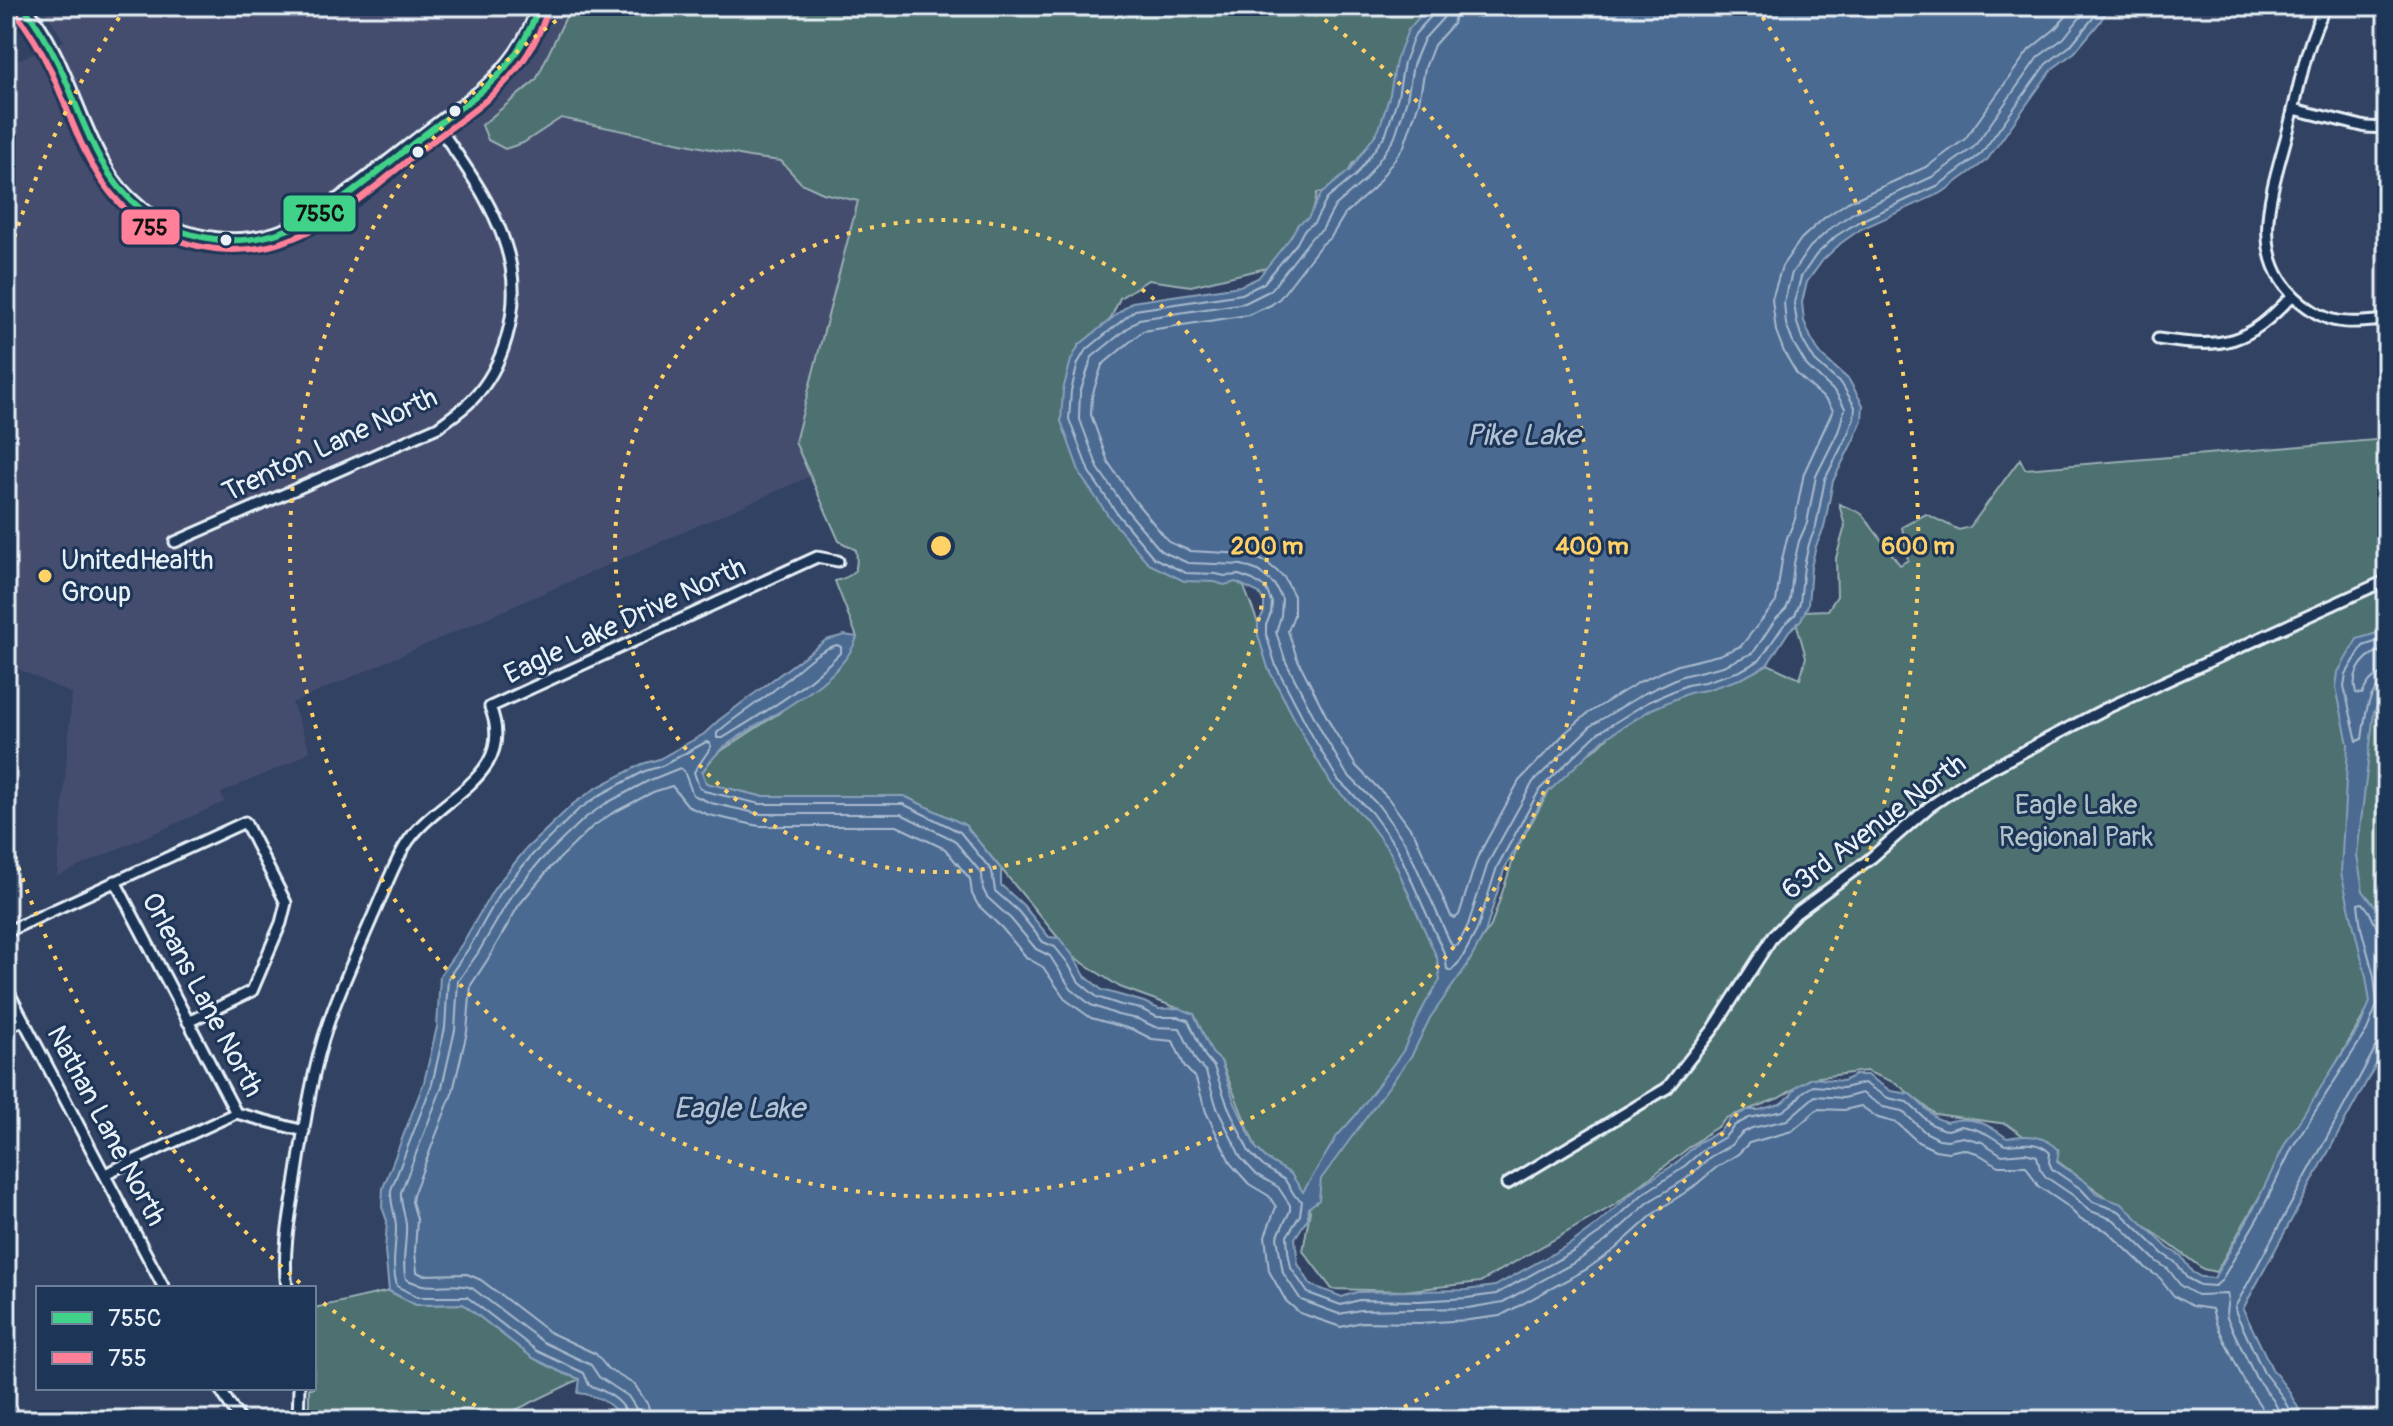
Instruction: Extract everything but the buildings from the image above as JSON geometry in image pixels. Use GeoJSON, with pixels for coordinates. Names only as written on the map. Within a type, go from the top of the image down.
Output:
{"type":"FeatureCollection","features":[{"type":"Feature","properties":{"kind":"street"},"geometry":{"type":"LineString","coordinates":[[23,6],[44,33],[112,179],[147,214],[198,237],[226,242],[275,235],[322,213],[501,74],[530,32],[539,6]]}},
{"type":"Feature","properties":{"kind":"street"},"geometry":{"type":"LineString","coordinates":[[2326,6],[2309,45],[2269,210],[2268,249],[2272,264],[2293,295],[2306,306],[2338,321],[2387,320]]}},
{"type":"Feature","properties":{"kind":"street"},"geometry":{"type":"LineString","coordinates":[[2294,109],[2366,127],[2387,128]]}},
{"type":"Feature","properties":{"kind":"street","name":"Trenton Lane North"},"geometry":{"type":"LineString","coordinates":[[175,542],[438,427],[474,398],[492,372],[511,318],[511,267],[490,209],[437,125]]}},
{"type":"Feature","properties":{"kind":"street"},"geometry":{"type":"LineString","coordinates":[[2158,339],[2197,345],[2233,341],[2258,329],[2293,295]]}},
{"type":"Feature","properties":{"kind":"street","name":"Eagle Lake Drive North"},"geometry":{"type":"LineString","coordinates":[[287,1286],[285,1254],[304,1131],[327,1026],[405,846],[426,821],[482,773],[492,757],[497,729],[490,707],[817,557],[838,561]]}},
{"type":"Feature","properties":{"kind":"street","name":"63rd Avenue North"},"geometry":{"type":"LineString","coordinates":[[1507,1184],[1667,1088],[1714,1028],[1773,936],[1795,914],[1871,858],[1929,807],[1959,786],[2105,709],[2387,580]]}},
{"type":"Feature","properties":{"kind":"street"},"geometry":{"type":"LineString","coordinates":[[6,932],[245,822],[286,903],[281,923],[252,991],[188,1022]]}},
{"type":"Feature","properties":{"kind":"street","name":"Orleans Lane North"},"geometry":{"type":"LineString","coordinates":[[115,881],[236,1113],[304,1131]]}},
{"type":"Feature","properties":{"kind":"street","name":"Nathan Lane North"},"geometry":{"type":"LineString","coordinates":[[6,987],[163,1286]]}},
{"type":"Feature","properties":{"kind":"street"},"geometry":{"type":"LineString","coordinates":[[6,1028],[23,1020]]}},
{"type":"Feature","properties":{"kind":"street"},"geometry":{"type":"LineString","coordinates":[[105,1174],[236,1113]]}},
{"type":"Feature","properties":{"kind":"street"},"geometry":{"type":"LineString","coordinates":[[220,1390],[240,1420]]}},
{"type":"Feature","properties":{"kind":"street"},"geometry":{"type":"LineString","coordinates":[[298,1420],[299,1390]]}},
{"type":"Feature","properties":{"kind":"shaded area"},"geometry":{"type":"Polygon","coordinates":[[[42,6],[908,6],[795,442],[811,476],[292,703],[310,751],[221,793],[224,802],[57,876],[72,694],[6,663],[6,65],[64,41],[42,6]]]}},
{"type":"Feature","properties":{"kind":"green space","name":"Eagle Lake Regional Park"},"geometry":{"type":"Polygon","coordinates":[[[571,6],[1439,6],[1384,145],[1352,164],[1342,188],[1317,193],[1309,233],[1287,263],[1191,286],[1148,280],[1120,298],[1092,359],[1230,575],[1244,587],[1274,664],[1478,944],[1491,926],[1517,848],[1561,770],[1596,749],[1649,696],[1740,651],[1800,679],[1806,657],[1796,622],[1803,611],[1828,610],[1837,596],[1836,558],[1845,526],[1839,504],[1861,513],[1900,565],[1908,560],[1902,527],[1926,514],[1959,530],[1970,527],[2020,459],[2025,469],[2387,439],[2387,991],[2364,1015],[2216,1272],[2203,1269],[2007,1124],[1935,1114],[1896,1083],[1866,1071],[1812,1078],[1779,1098],[1726,1118],[1616,1204],[1480,1282],[1404,1291],[1332,1289],[1303,1251],[1310,1211],[1291,1174],[1268,1160],[1256,1148],[1221,1061],[1212,1053],[1194,1014],[1120,987],[1074,957],[965,825],[904,796],[760,796],[706,783],[702,772],[715,755],[779,713],[857,637],[835,581],[854,572],[856,550],[839,541],[795,442],[858,201],[823,193],[801,183],[781,161],[561,118],[523,143],[505,149],[488,140],[482,125],[536,80],[571,6]]]}},
{"type":"Feature","properties":{"kind":"green space"},"geometry":{"type":"Polygon","coordinates":[[[389,1291],[416,1305],[463,1304],[533,1358],[580,1379],[495,1420],[309,1420],[309,1390],[316,1390],[316,1308],[389,1291]]]}},
{"type":"Feature","properties":{"kind":"water"},"geometry":{"type":"Polygon","coordinates":[[[1433,6],[2109,6],[2075,52],[2052,69],[1987,160],[1943,192],[1861,229],[1823,260],[1807,282],[1802,302],[1804,321],[1811,338],[1821,355],[1849,380],[1863,405],[1862,420],[1833,481],[1824,528],[1811,567],[1808,605],[1801,620],[1789,631],[1767,665],[1743,678],[1689,693],[1652,709],[1604,739],[1545,795],[1504,870],[1485,933],[1468,964],[1430,1018],[1412,1055],[1321,1179],[1319,1200],[1308,1208],[1308,1218],[1295,1238],[1298,1264],[1311,1285],[1342,1297],[1357,1292],[1466,1290],[1495,1286],[1570,1244],[1639,1187],[1675,1164],[1699,1142],[1720,1131],[1730,1119],[1747,1110],[1780,1104],[1797,1086],[1812,1078],[1843,1081],[1855,1075],[1867,1075],[1891,1091],[1910,1094],[1936,1118],[1946,1122],[1971,1120],[1985,1124],[2007,1138],[2029,1136],[2048,1141],[2059,1150],[2057,1162],[2087,1183],[2098,1195],[2122,1204],[2168,1248],[2181,1256],[2192,1272],[2201,1277],[2214,1278],[2253,1210],[2286,1142],[2360,1026],[2370,1002],[2341,873],[2348,744],[2336,687],[2338,672],[2357,639],[2387,633],[2387,688],[2374,712],[2357,855],[2363,891],[2376,907],[2387,929],[2387,1044],[2243,1309],[2272,1369],[2305,1420],[623,1420],[604,1401],[578,1393],[580,1379],[533,1358],[463,1304],[416,1305],[389,1291],[383,1188],[424,1082],[437,1027],[440,975],[495,887],[526,849],[573,804],[596,788],[704,734],[826,640],[845,635],[857,637],[835,671],[799,700],[723,748],[702,772],[706,783],[760,796],[904,796],[965,825],[1001,869],[1001,885],[1023,905],[1049,937],[1059,938],[1085,976],[1102,990],[1159,1009],[1179,1008],[1194,1014],[1212,1053],[1221,1061],[1234,1101],[1256,1148],[1268,1160],[1291,1174],[1303,1192],[1337,1136],[1403,1051],[1440,980],[1437,958],[1390,852],[1365,818],[1332,785],[1268,668],[1258,635],[1258,623],[1264,612],[1264,602],[1259,593],[1236,582],[1224,585],[1184,581],[1149,564],[1112,521],[1081,476],[1061,421],[1063,390],[1071,360],[1079,345],[1132,302],[1240,286],[1258,278],[1298,224],[1308,218],[1321,194],[1350,170],[1379,129],[1396,61],[1408,30],[1425,10],[1433,6]]]}},
{"type":"Feature","properties":{"kind":"transit line","name":"755C"},"geometry":{"type":"LineString","coordinates":[[23,6],[54,55],[101,160],[125,194],[141,209],[169,226],[201,237],[234,240],[267,236],[309,220],[367,181],[495,79],[520,47],[539,6]]}},
{"type":"Feature","properties":{"kind":"transit line","name":"755"},"geometry":{"type":"LineString","coordinates":[[15,12],[46,61],[92,166],[116,200],[132,215],[163,234],[197,246],[233,250],[269,246],[312,230],[371,190],[501,87],[528,54],[548,9]]}},
{"type":"Feature","properties":{"kind":"place","name":"UnitedHealth Group"},"geometry":{"type":"Point","coordinates":[45,576]}},
{"type":"Feature","properties":{"kind":"water label","name":"Pike Lake"},"geometry":{"type":"Point","coordinates":[1523,435]}},
{"type":"Feature","properties":{"kind":"water label","name":"Eagle Lake"},"geometry":{"type":"Point","coordinates":[739,1108]}}]}
